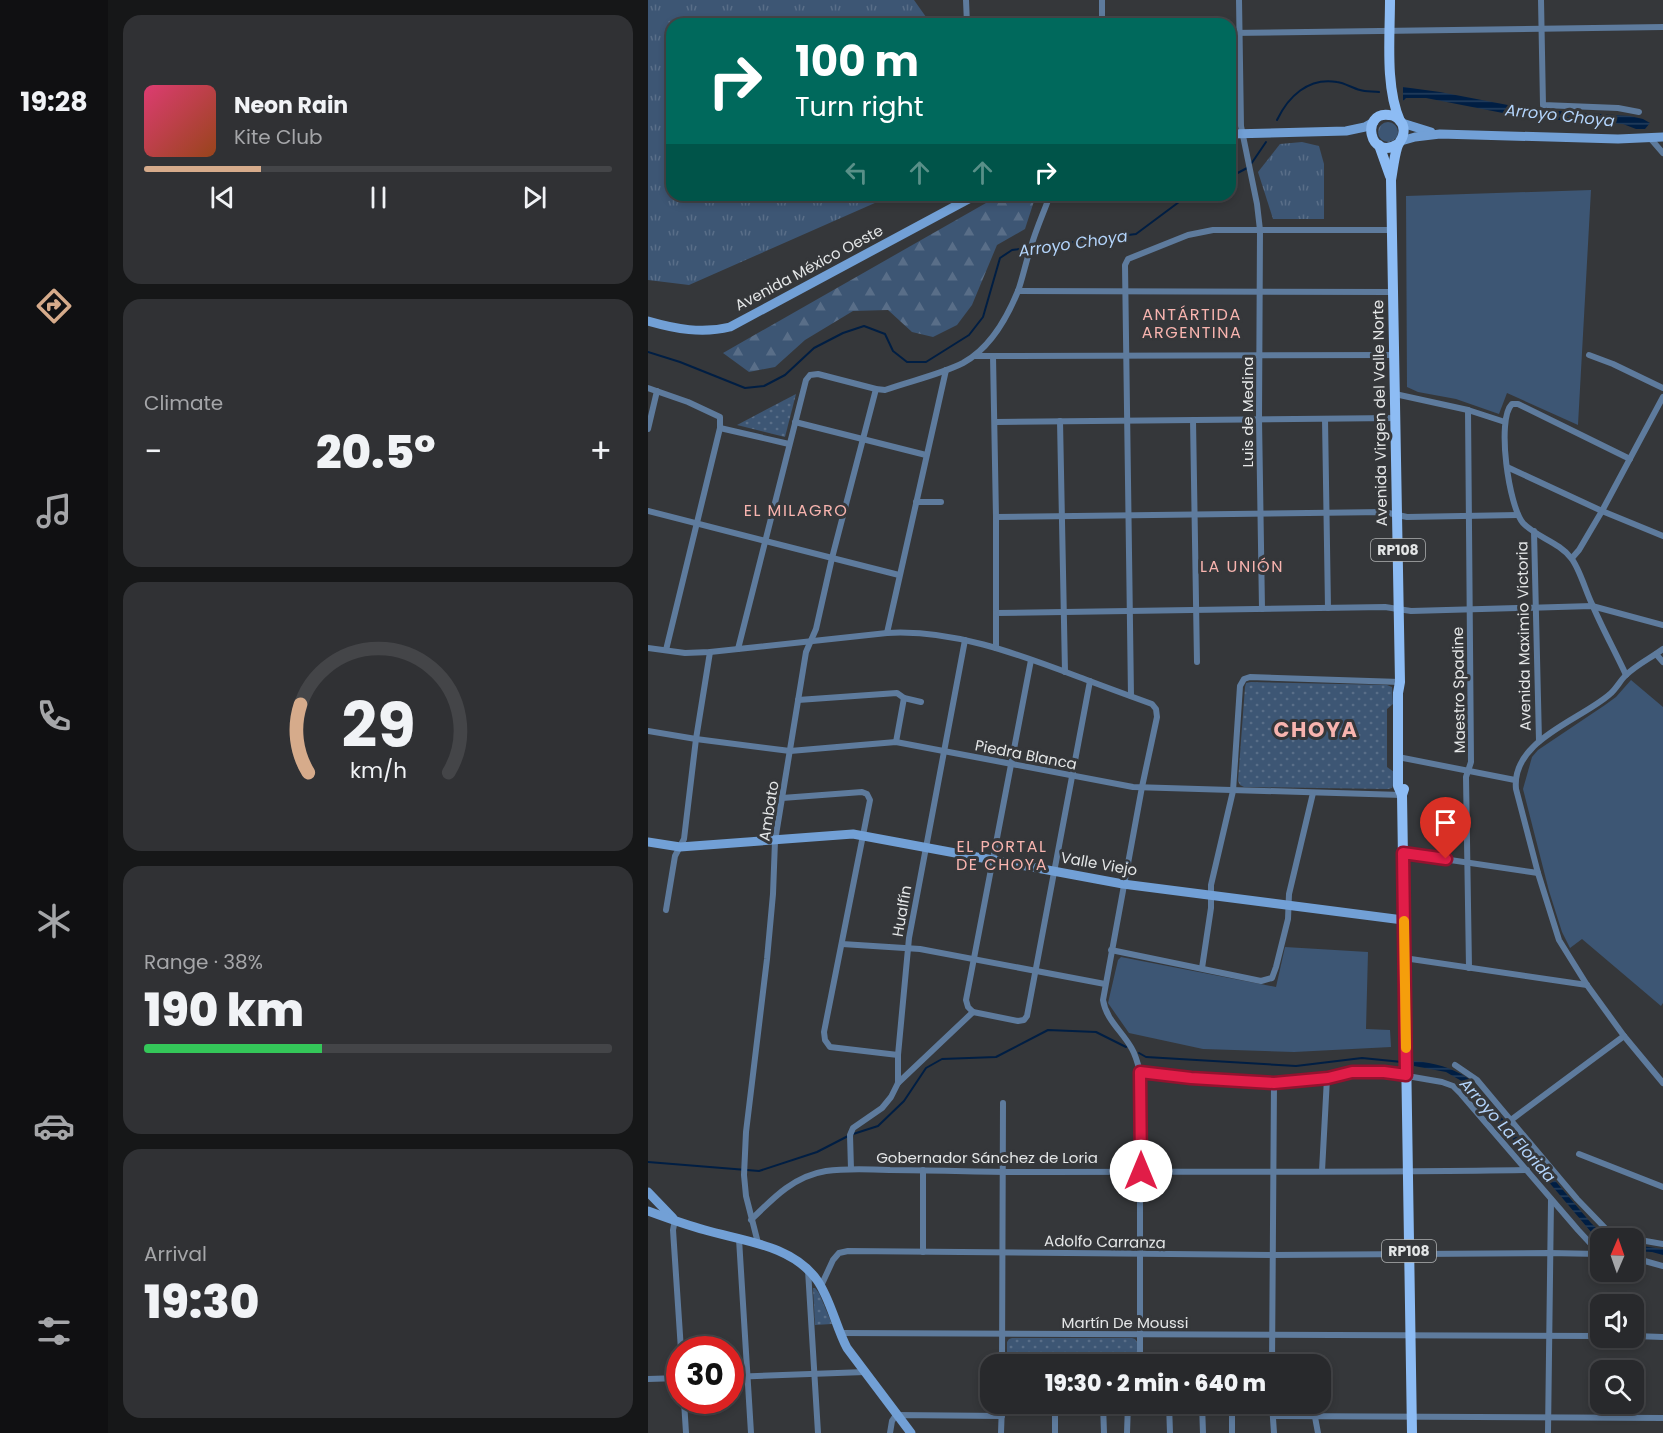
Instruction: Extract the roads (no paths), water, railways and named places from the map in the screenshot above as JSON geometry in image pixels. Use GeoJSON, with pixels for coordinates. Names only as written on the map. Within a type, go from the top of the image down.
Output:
{"type":"FeatureCollection","features":[{"type":"Feature","properties":{"kind":"main road","name":"RP108"},"geometry":{"type":"LineString","coordinates":[[1390,0],[1391,85],[1404,132],[1400,142]]}},
{"type":"Feature","properties":{"kind":"main road","name":"RP108"},"geometry":{"type":"LineString","coordinates":[[1377,143],[1371,132],[1375,120],[1383,110],[1391,85]]}},
{"type":"Feature","properties":{"kind":"main road"},"geometry":{"type":"LineString","coordinates":[[1236,134],[1346,131],[1365,127],[1382,116],[1392,115],[1416,129],[1440,134]]}},
{"type":"Feature","properties":{"kind":"main road"},"geometry":{"type":"LineString","coordinates":[[1346,131],[1359,134],[1389,148],[1415,137],[1440,134],[1663,137]]}},
{"type":"Feature","properties":{"kind":"main road","name":"Avenida Virgen del Valle Norte"},"geometry":{"type":"LineString","coordinates":[[1391,180],[1400,142]]}},
{"type":"Feature","properties":{"kind":"main road","name":"Avenida Virgen del Valle Norte"},"geometry":{"type":"LineString","coordinates":[[1377,143],[1391,180],[1400,682],[1404,692],[1401,758],[1404,786],[1402,795],[1404,958],[1412,1433]]}},
{"type":"Feature","properties":{"kind":"main road","name":"Avenida México Oeste"},"geometry":{"type":"LineString","coordinates":[[648,321],[687,330],[716,331],[730,327],[965,201]]}},
{"type":"Feature","properties":{"kind":"main road","name":"Valle Viejo"},"geometry":{"type":"LineString","coordinates":[[648,842],[680,848],[854,834],[1123,884],[1404,920]]}},
{"type":"Feature","properties":{"kind":"main road"},"geometry":{"type":"LineString","coordinates":[[648,1192],[675,1220]]}},
{"type":"Feature","properties":{"kind":"main road"},"geometry":{"type":"LineString","coordinates":[[648,1211],[692,1227],[758,1243],[797,1260],[821,1286],[847,1347],[910,1433]]}},
{"type":"Feature","properties":{"kind":"street"},"geometry":{"type":"LineString","coordinates":[[966,0],[967,18]]}},
{"type":"Feature","properties":{"kind":"street"},"geometry":{"type":"LineString","coordinates":[[1102,0],[1102,18]]}},
{"type":"Feature","properties":{"kind":"street","name":"Luis de Medina"},"geometry":{"type":"LineString","coordinates":[[1239,0],[1241,126],[1260,230],[1259,419],[1262,609]]}},
{"type":"Feature","properties":{"kind":"street"},"geometry":{"type":"LineString","coordinates":[[1541,0],[1543,105],[1618,108],[1639,112]]}},
{"type":"Feature","properties":{"kind":"street"},"geometry":{"type":"LineString","coordinates":[[1239,33],[1663,27]]}},
{"type":"Feature","properties":{"kind":"street"},"geometry":{"type":"LineString","coordinates":[[1650,138],[1663,153]]}},
{"type":"Feature","properties":{"kind":"street"},"geometry":{"type":"LineString","coordinates":[[738,649],[806,380],[810,375],[818,374],[885,390],[946,370],[975,356],[988,344],[1001,325],[1018,291],[1048,201]]}},
{"type":"Feature","properties":{"kind":"street"},"geometry":{"type":"LineString","coordinates":[[1131,696],[1125,292],[1125,265],[1128,259],[1178,239],[1213,230],[1392,230]]}},
{"type":"Feature","properties":{"kind":"street"},"geometry":{"type":"LineString","coordinates":[[1018,291],[1393,292]]}},
{"type":"Feature","properties":{"kind":"street"},"geometry":{"type":"LineString","coordinates":[[975,356],[1394,355]]}},
{"type":"Feature","properties":{"kind":"street"},"geometry":{"type":"LineString","coordinates":[[1589,355],[1663,388]]}},
{"type":"Feature","properties":{"kind":"street"},"geometry":{"type":"LineString","coordinates":[[993,356],[996,648]]}},
{"type":"Feature","properties":{"kind":"street"},"geometry":{"type":"LineString","coordinates":[[886,633],[946,370]]}},
{"type":"Feature","properties":{"kind":"street"},"geometry":{"type":"LineString","coordinates":[[648,388],[688,402],[720,417],[720,428],[666,650]]}},
{"type":"Feature","properties":{"kind":"street","name":"Ambato"},"geometry":{"type":"LineString","coordinates":[[758,1243],[746,1196],[744,1163],[771,915],[775,841],[806,652],[816,628],[876,389]]}},
{"type":"Feature","properties":{"kind":"street"},"geometry":{"type":"LineString","coordinates":[[648,429],[657,391]]}},
{"type":"Feature","properties":{"kind":"street"},"geometry":{"type":"LineString","coordinates":[[1395,394],[1468,410],[1505,422]]}},
{"type":"Feature","properties":{"kind":"street"},"geometry":{"type":"LineString","coordinates":[[1572,558],[1602,511],[1663,397]]}},
{"type":"Feature","properties":{"kind":"street"},"geometry":{"type":"LineString","coordinates":[[996,517],[1384,512],[1397,516],[1518,515],[1505,456],[1505,422],[1508,408],[1512,404],[1518,404],[1630,459]]}},
{"type":"Feature","properties":{"kind":"street","name":"Maestro Spadine"},"geometry":{"type":"LineString","coordinates":[[1468,410],[1471,762],[1466,777],[1469,968]]}},
{"type":"Feature","properties":{"kind":"street"},"geometry":{"type":"LineString","coordinates":[[995,422],[1395,418]]}},
{"type":"Feature","properties":{"kind":"street"},"geometry":{"type":"LineString","coordinates":[[1325,419],[1328,608]]}},
{"type":"Feature","properties":{"kind":"street"},"geometry":{"type":"LineString","coordinates":[[1193,420],[1197,662]]}},
{"type":"Feature","properties":{"kind":"street"},"geometry":{"type":"LineString","coordinates":[[1060,421],[1065,672]]}},
{"type":"Feature","properties":{"kind":"street"},"geometry":{"type":"LineString","coordinates":[[795,422],[926,455]]}},
{"type":"Feature","properties":{"kind":"street"},"geometry":{"type":"LineString","coordinates":[[720,428],[789,444]]}},
{"type":"Feature","properties":{"kind":"street"},"geometry":{"type":"LineString","coordinates":[[1507,467],[1602,511],[1663,536]]}},
{"type":"Feature","properties":{"kind":"street"},"geometry":{"type":"LineString","coordinates":[[916,502],[941,502]]}},
{"type":"Feature","properties":{"kind":"street"},"geometry":{"type":"LineString","coordinates":[[648,511],[899,575]]}},
{"type":"Feature","properties":{"kind":"street","name":"Avenida Maximio Victoria"},"geometry":{"type":"LineString","coordinates":[[1515,780],[1528,753],[1539,741],[1534,531],[1524,524],[1518,515]]}},
{"type":"Feature","properties":{"kind":"street"},"geometry":{"type":"LineString","coordinates":[[1534,531],[1572,558],[1592,606],[1626,675]]}},
{"type":"Feature","properties":{"kind":"street"},"geometry":{"type":"LineString","coordinates":[[996,613],[1385,607],[1411,611],[1592,606],[1663,625]]}},
{"type":"Feature","properties":{"kind":"street"},"geometry":{"type":"LineString","coordinates":[[648,648],[685,653],[710,652],[886,633],[928,633],[996,648],[1152,704],[1156,709],[1157,717],[1123,884],[1103,1000],[1113,1023],[1132,1049],[1140,1072],[1140,1354]]}},
{"type":"Feature","properties":{"kind":"street","name":"Hualfín"},"geometry":{"type":"LineString","coordinates":[[898,1083],[898,1055],[909,938],[965,640]]}},
{"type":"Feature","properties":{"kind":"street"},"geometry":{"type":"LineString","coordinates":[[1539,741],[1610,694],[1626,675],[1663,649]]}},
{"type":"Feature","properties":{"kind":"street"},"geometry":{"type":"LineString","coordinates":[[666,910],[675,856],[684,839],[696,739],[710,652]]}},
{"type":"Feature","properties":{"kind":"street"},"geometry":{"type":"LineString","coordinates":[[1656,654],[1663,662]]}},
{"type":"Feature","properties":{"kind":"street"},"geometry":{"type":"LineString","coordinates":[[970,1010],[966,1000],[1031,660]]}},
{"type":"Feature","properties":{"kind":"street"},"geometry":{"type":"LineString","coordinates":[[1202,968],[1211,908],[1211,885],[1233,791],[1240,686],[1244,679],[1250,677],[1400,682]]}},
{"type":"Feature","properties":{"kind":"street"},"geometry":{"type":"LineString","coordinates":[[970,1010],[1018,1021],[1024,1020],[1027,1016],[1090,681]]}},
{"type":"Feature","properties":{"kind":"street"},"geometry":{"type":"LineString","coordinates":[[798,700],[897,693],[904,698],[921,702]]}},
{"type":"Feature","properties":{"kind":"street"},"geometry":{"type":"LineString","coordinates":[[896,742],[904,698]]}},
{"type":"Feature","properties":{"kind":"street","name":"Piedra Blanca"},"geometry":{"type":"LineString","coordinates":[[648,731],[790,751],[896,742],[1133,787],[1402,795]]}},
{"type":"Feature","properties":{"kind":"street"},"geometry":{"type":"LineString","coordinates":[[1401,758],[1515,780],[1538,873],[1559,940],[1587,986],[1663,1083]]}},
{"type":"Feature","properties":{"kind":"street"},"geometry":{"type":"LineString","coordinates":[[782,798],[862,792],[867,794],[870,800],[824,1032],[825,1040],[830,1047],[898,1055]]}},
{"type":"Feature","properties":{"kind":"street"},"geometry":{"type":"LineString","coordinates":[[1111,950],[1261,981],[1272,978],[1288,919],[1289,894],[1313,793]]}},
{"type":"Feature","properties":{"kind":"street"},"geometry":{"type":"LineString","coordinates":[[1403,853],[1538,873]]}},
{"type":"Feature","properties":{"kind":"street"},"geometry":{"type":"LineString","coordinates":[[842,944],[920,949],[1105,984]]}},
{"type":"Feature","properties":{"kind":"street"},"geometry":{"type":"LineString","coordinates":[[1404,958],[1587,986]]}},
{"type":"Feature","properties":{"kind":"street"},"geometry":{"type":"LineString","coordinates":[[851,1169],[850,1135],[853,1128],[882,1108],[898,1083],[970,1010]]}},
{"type":"Feature","properties":{"kind":"street"},"geometry":{"type":"LineString","coordinates":[[1511,1120],[1624,1036]]}},
{"type":"Feature","properties":{"kind":"street"},"geometry":{"type":"LineString","coordinates":[[1455,1065],[1477,1080],[1576,1199],[1605,1228]]}},
{"type":"Feature","properties":{"kind":"street"},"geometry":{"type":"LineString","coordinates":[[1140,1072],[1191,1078],[1274,1083],[1328,1078],[1352,1072],[1406,1072],[1453,1086],[1590,1243]]}},
{"type":"Feature","properties":{"kind":"street"},"geometry":{"type":"LineString","coordinates":[[1322,1172],[1328,1078]]}},
{"type":"Feature","properties":{"kind":"street"},"geometry":{"type":"LineString","coordinates":[[1272,1354],[1274,1083]]}},
{"type":"Feature","properties":{"kind":"street"},"geometry":{"type":"LineString","coordinates":[[1002,1354],[1003,1103]]}},
{"type":"Feature","properties":{"kind":"street"},"geometry":{"type":"LineString","coordinates":[[1579,1154],[1663,1188]]}},
{"type":"Feature","properties":{"kind":"street","name":"Gobernador Sánchez de Loria"},"geometry":{"type":"LineString","coordinates":[[751,1220],[775,1195],[789,1185],[819,1173],[851,1169],[1002,1172],[1527,1170]]}},
{"type":"Feature","properties":{"kind":"street"},"geometry":{"type":"LineString","coordinates":[[923,1170],[923,1252]]}},
{"type":"Feature","properties":{"kind":"street"},"geometry":{"type":"LineString","coordinates":[[1548,1433],[1551,1200]]}},
{"type":"Feature","properties":{"kind":"street"},"geometry":{"type":"LineString","coordinates":[[675,1220],[673,1230],[680,1336]]}},
{"type":"Feature","properties":{"kind":"street"},"geometry":{"type":"LineString","coordinates":[[739,1239],[751,1433]]}},
{"type":"Feature","properties":{"kind":"street"},"geometry":{"type":"LineString","coordinates":[[1644,1241],[1663,1244]]}},
{"type":"Feature","properties":{"kind":"street","name":"Adolfo Carranza"},"geometry":{"type":"LineString","coordinates":[[821,1286],[839,1252],[848,1251],[1141,1255],[1590,1254]]}},
{"type":"Feature","properties":{"kind":"street"},"geometry":{"type":"LineString","coordinates":[[1644,1261],[1663,1266]]}},
{"type":"Feature","properties":{"kind":"street"},"geometry":{"type":"LineString","coordinates":[[808,1270],[818,1433]]}},
{"type":"Feature","properties":{"kind":"street","name":"Martín De Moussi"},"geometry":{"type":"LineString","coordinates":[[840,1333],[1590,1336]]}},
{"type":"Feature","properties":{"kind":"street"},"geometry":{"type":"LineString","coordinates":[[1644,1336],[1663,1337]]}},
{"type":"Feature","properties":{"kind":"street"},"geometry":{"type":"LineString","coordinates":[[744,1377],[865,1372]]}},
{"type":"Feature","properties":{"kind":"street"},"geometry":{"type":"LineString","coordinates":[[648,1379],[666,1378]]}},
{"type":"Feature","properties":{"kind":"street"},"geometry":{"type":"LineString","coordinates":[[685,1414],[686,1433]]}},
{"type":"Feature","properties":{"kind":"street"},"geometry":{"type":"LineString","coordinates":[[890,1433],[892,1422],[897,1414],[1002,1416],[1001,1433]]}},
{"type":"Feature","properties":{"kind":"street"},"geometry":{"type":"LineString","coordinates":[[1055,1414],[1055,1433]]}},
{"type":"Feature","properties":{"kind":"street"},"geometry":{"type":"LineString","coordinates":[[1103,1414],[1104,1433]]}},
{"type":"Feature","properties":{"kind":"street"},"geometry":{"type":"LineString","coordinates":[[1127,1433],[1128,1414]]}},
{"type":"Feature","properties":{"kind":"street"},"geometry":{"type":"LineString","coordinates":[[1169,1414],[1170,1433]]}},
{"type":"Feature","properties":{"kind":"street"},"geometry":{"type":"LineString","coordinates":[[1202,1414],[1203,1433]]}},
{"type":"Feature","properties":{"kind":"street"},"geometry":{"type":"LineString","coordinates":[[1232,1414],[1232,1433]]}},
{"type":"Feature","properties":{"kind":"street"},"geometry":{"type":"LineString","coordinates":[[1274,1433],[1273,1416],[1663,1418]]}},
{"type":"Feature","properties":{"kind":"street"},"geometry":{"type":"LineString","coordinates":[[1315,1416],[1318,1433]]}},
{"type":"Feature","properties":{"kind":"water"},"geometry":{"type":"Polygon","coordinates":[[[1403,87],[1529,109],[1630,116],[1650,123],[1645,129],[1636,129],[1623,124],[1528,118],[1426,98],[1406,98],[1403,101],[1403,87]]]}},
{"type":"Feature","properties":{"kind":"water"},"geometry":{"type":"Polygon","coordinates":[[[1414,1061],[1443,1066],[1469,1079],[1596,1228],[1590,1228],[1590,1231],[1465,1083],[1446,1072],[1414,1066],[1414,1061]]]}},
{"type":"Feature","properties":{"kind":"water"},"geometry":{"type":"Polygon","coordinates":[[[1644,1246],[1663,1249],[1663,1255],[1644,1252],[1644,1246]]]}},
{"type":"Feature","properties":{"kind":"waterway","name":"Arroyo Choya"},"geometry":{"type":"LineString","coordinates":[[1277,120],[1300,90],[1317,83],[1337,82],[1362,91],[1379,92]]}},
{"type":"Feature","properties":{"kind":"waterway","name":"Arroyo Choya"},"geometry":{"type":"LineString","coordinates":[[1236,174],[1249,167],[1266,142]]}},
{"type":"Feature","properties":{"kind":"waterway","name":"Arroyo Choya"},"geometry":{"type":"LineString","coordinates":[[648,352],[745,388],[764,386],[785,375],[814,348],[843,333],[864,326],[885,334],[893,351],[907,362],[926,362],[969,335],[983,317],[1000,258],[1012,250],[1136,234],[1180,201]]}},
{"type":"Feature","properties":{"kind":"waterway","name":"Arroyo La Florida"},"geometry":{"type":"LineString","coordinates":[[648,1162],[759,1171],[817,1152],[850,1135],[878,1126],[904,1101],[926,1068],[942,1059],[996,1057],[1048,1030],[1096,1032],[1126,1047]]}},
{"type":"Feature","properties":{"kind":"waterway","name":"Arroyo La Florida"},"geometry":{"type":"LineString","coordinates":[[1139,1053],[1146,1057],[1296,1066],[1362,1058],[1402,1062]]}},
{"type":"Feature","properties":{"kind":"district","name":"ANTÁRTIDA ARGENTINA"},"geometry":{"type":"Point","coordinates":[1192,323]}},
{"type":"Feature","properties":{"kind":"district","name":"EL MILAGRO"},"geometry":{"type":"Point","coordinates":[796,510]}},
{"type":"Feature","properties":{"kind":"district","name":"LA UNIÓN"},"geometry":{"type":"Point","coordinates":[1242,566]}},
{"type":"Feature","properties":{"kind":"district","name":"CHOYA"},"geometry":{"type":"Point","coordinates":[1316,730]}},
{"type":"Feature","properties":{"kind":"district","name":"EL PORTAL DE CHOYA"},"geometry":{"type":"Point","coordinates":[1002,855]}}]}
